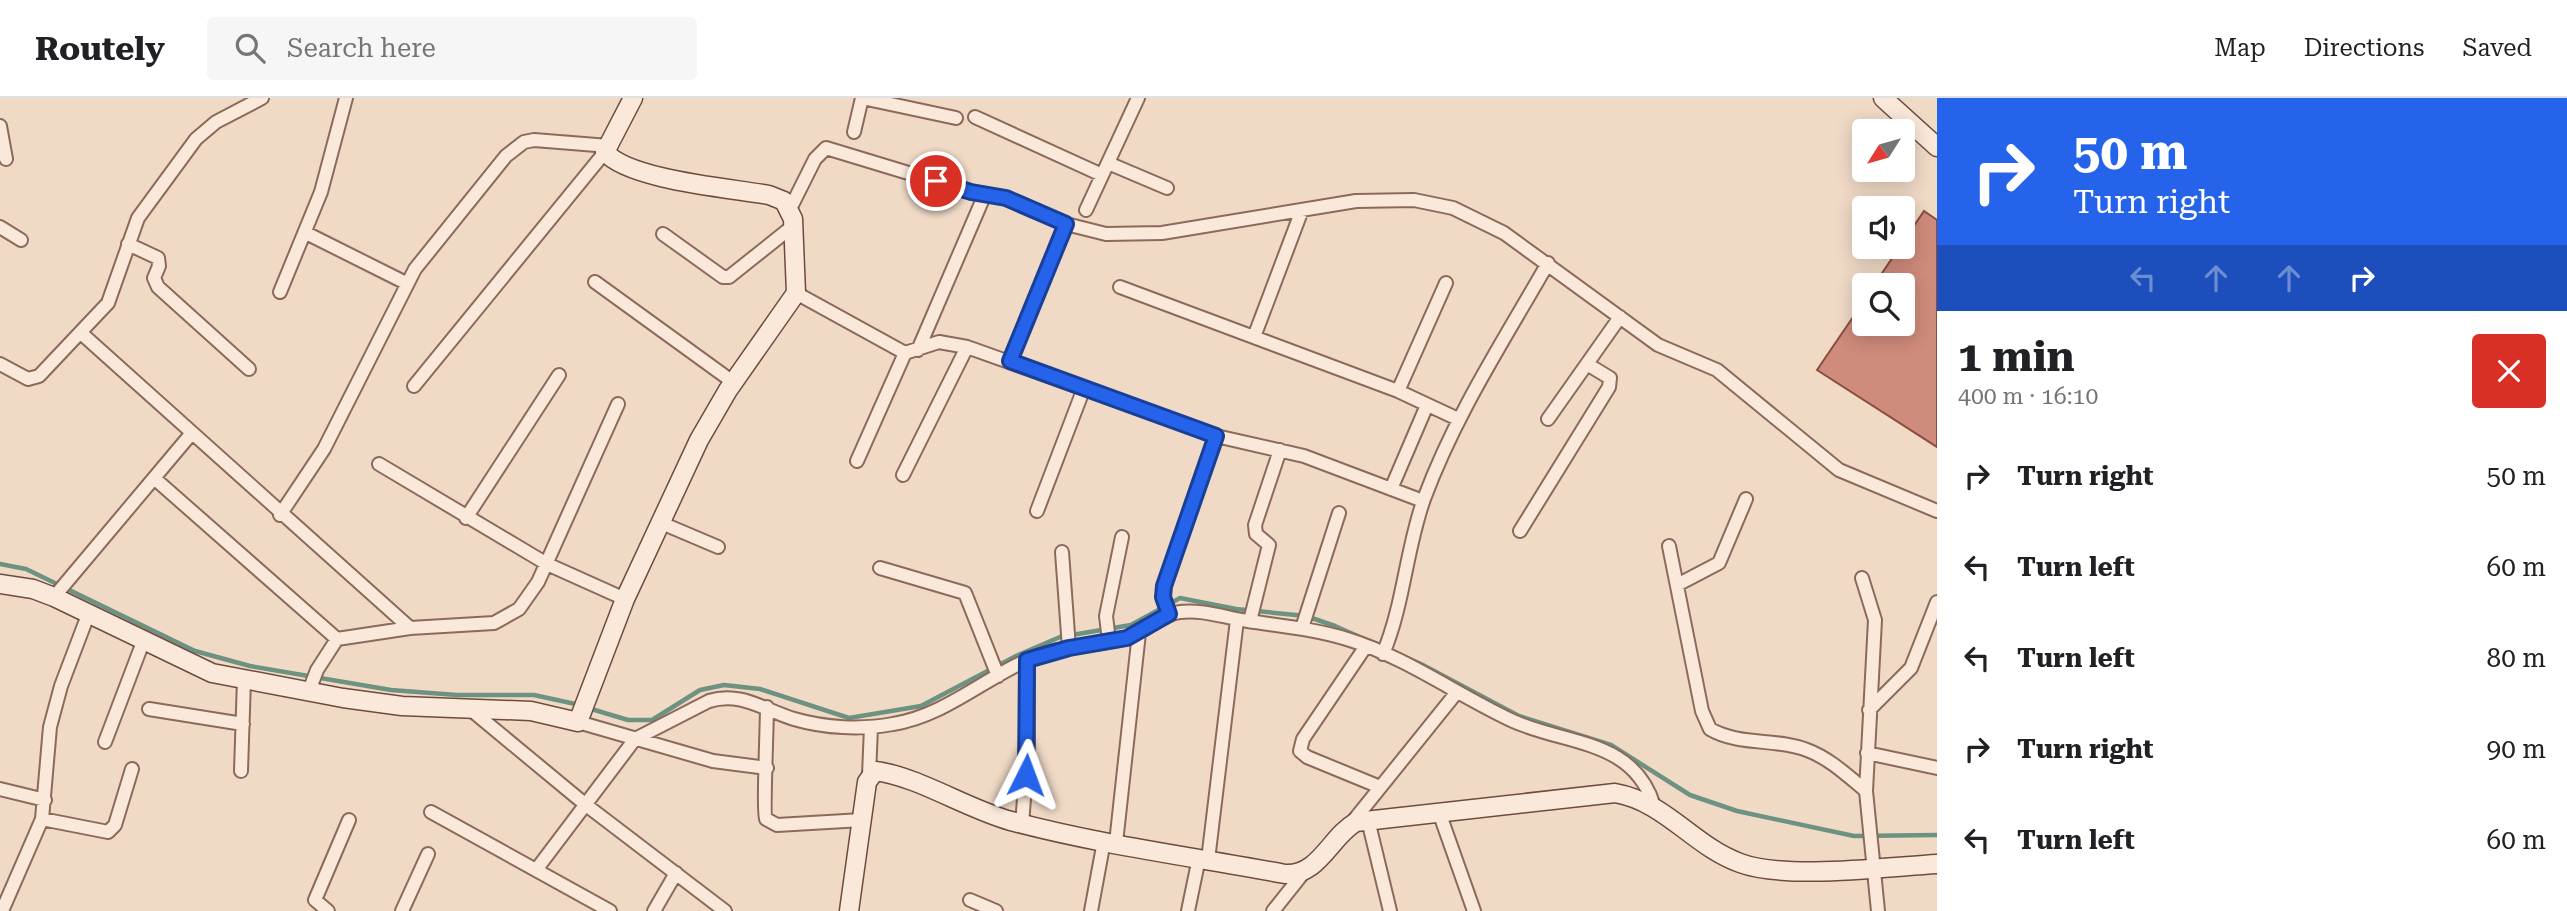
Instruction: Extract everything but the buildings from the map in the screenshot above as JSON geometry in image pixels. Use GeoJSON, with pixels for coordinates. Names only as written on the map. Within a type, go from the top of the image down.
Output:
{"type":"FeatureCollection","features":[{"type":"Feature","properties":{"kind":"street"},"geometry":{"type":"LineString","coordinates":[[0,364],[33,379],[81,333],[112,296],[138,218],[196,139],[216,122],[262,98]]}},
{"type":"Feature","properties":{"kind":"street"},"geometry":{"type":"LineString","coordinates":[[280,292],[306,233],[327,173],[346,98]]}},
{"type":"Feature","properties":{"kind":"street"},"geometry":{"type":"LineString","coordinates":[[414,387],[607,149],[633,98]]}},
{"type":"Feature","properties":{"kind":"street"},"geometry":{"type":"LineString","coordinates":[[854,132],[862,98],[956,118]]}},
{"type":"Feature","properties":{"kind":"street"},"geometry":{"type":"LineString","coordinates":[[1086,210],[1138,98]]}},
{"type":"Feature","properties":{"kind":"street"},"geometry":{"type":"LineString","coordinates":[[1883,98],[1937,147]]}},
{"type":"Feature","properties":{"kind":"street"},"geometry":{"type":"LineString","coordinates":[[975,117],[1102,175]]}},
{"type":"Feature","properties":{"kind":"street"},"geometry":{"type":"LineString","coordinates":[[0,126],[6,159]]}},
{"type":"Feature","properties":{"kind":"street"},"geometry":{"type":"LineString","coordinates":[[280,514],[324,449],[406,283],[517,146],[534,140],[607,149]]}},
{"type":"Feature","properties":{"kind":"street"},"geometry":{"type":"LineString","coordinates":[[663,234],[723,277],[729,277],[792,218],[815,159],[826,148],[1006,198],[1066,224],[1106,234],[1152,233],[1386,199],[1433,204],[1478,218],[1548,263],[1658,345],[1724,375],[1839,470],[1937,511]]}},
{"type":"Feature","properties":{"kind":"street"},"geometry":{"type":"LineString","coordinates":[[578,719],[625,599],[699,440],[733,382],[796,293],[792,218],[784,201],[769,195],[638,172],[612,160],[607,149]]}},
{"type":"Feature","properties":{"kind":"street"},"geometry":{"type":"LineString","coordinates":[[1108,163],[1167,188]]}},
{"type":"Feature","properties":{"kind":"street"},"geometry":{"type":"LineString","coordinates":[[857,461],[985,194]]}},
{"type":"Feature","properties":{"kind":"street"},"geometry":{"type":"LineString","coordinates":[[1254,337],[1301,210]]}},
{"type":"Feature","properties":{"kind":"street"},"geometry":{"type":"LineString","coordinates":[[1010,361],[1066,224]]}},
{"type":"Feature","properties":{"kind":"street"},"geometry":{"type":"LineString","coordinates":[[0,227],[21,240]]}},
{"type":"Feature","properties":{"kind":"street"},"geometry":{"type":"LineString","coordinates":[[306,233],[406,283]]}},
{"type":"Feature","properties":{"kind":"street"},"geometry":{"type":"LineString","coordinates":[[128,244],[158,258],[160,262],[154,278],[158,287],[249,369]]}},
{"type":"Feature","properties":{"kind":"street"},"geometry":{"type":"LineString","coordinates":[[1385,648],[1423,501],[1458,419],[1548,263]]}},
{"type":"Feature","properties":{"kind":"street"},"geometry":{"type":"LineString","coordinates":[[595,282],[733,382]]}},
{"type":"Feature","properties":{"kind":"street"},"geometry":{"type":"LineString","coordinates":[[1398,391],[1446,282]]}},
{"type":"Feature","properties":{"kind":"street"},"geometry":{"type":"LineString","coordinates":[[1120,287],[1398,391],[1458,419]]}},
{"type":"Feature","properties":{"kind":"street"},"geometry":{"type":"LineString","coordinates":[[796,293],[912,351],[939,342],[967,347],[1216,436],[1280,450],[1423,501]]}},
{"type":"Feature","properties":{"kind":"street"},"geometry":{"type":"LineString","coordinates":[[1548,419],[1620,317]]}},
{"type":"Feature","properties":{"kind":"street"},"geometry":{"type":"LineString","coordinates":[[81,333],[410,628]]}},
{"type":"Feature","properties":{"kind":"street"},"geometry":{"type":"LineString","coordinates":[[903,475],[967,347]]}},
{"type":"Feature","properties":{"kind":"street"},"geometry":{"type":"LineString","coordinates":[[1520,531],[1609,387],[1610,378],[1587,364]]}},
{"type":"Feature","properties":{"kind":"street"},"geometry":{"type":"LineString","coordinates":[[466,518],[559,375]]}},
{"type":"Feature","properties":{"kind":"street"},"geometry":{"type":"LineString","coordinates":[[1037,511],[1084,388]]}},
{"type":"Feature","properties":{"kind":"street"},"geometry":{"type":"LineString","coordinates":[[310,687],[317,670],[337,639],[410,628],[503,621],[528,599],[547,564],[618,404]]}},
{"type":"Feature","properties":{"kind":"street"},"geometry":{"type":"LineString","coordinates":[[1391,489],[1427,405]]}},
{"type":"Feature","properties":{"kind":"street"},"geometry":{"type":"LineString","coordinates":[[59,590],[191,434]]}},
{"type":"Feature","properties":{"kind":"street"},"geometry":{"type":"LineString","coordinates":[[1167,609],[1164,586],[1216,436]]}},
{"type":"Feature","properties":{"kind":"street"},"geometry":{"type":"LineString","coordinates":[[1188,911],[1203,859],[1248,616],[1269,545],[1256,534],[1255,525],[1280,450]]}},
{"type":"Feature","properties":{"kind":"street"},"geometry":{"type":"LineString","coordinates":[[379,464],[547,564],[625,599]]}},
{"type":"Feature","properties":{"kind":"street"},"geometry":{"type":"LineString","coordinates":[[153,478],[337,639]]}},
{"type":"Feature","properties":{"kind":"street"},"geometry":{"type":"LineString","coordinates":[[1677,585],[1718,563],[1746,499]]}},
{"type":"Feature","properties":{"kind":"street"},"geometry":{"type":"LineString","coordinates":[[1305,620],[1339,513]]}},
{"type":"Feature","properties":{"kind":"street"},"geometry":{"type":"LineString","coordinates":[[659,522],[718,547]]}},
{"type":"Feature","properties":{"kind":"street"},"geometry":{"type":"LineString","coordinates":[[1107,633],[1122,537]]}},
{"type":"Feature","properties":{"kind":"street"},"geometry":{"type":"LineString","coordinates":[[1669,546],[1702,711],[1710,729],[1728,736],[1807,750],[1866,791]]}},
{"type":"Feature","properties":{"kind":"street"},"geometry":{"type":"LineString","coordinates":[[1062,551],[1069,639]]}},
{"type":"Feature","properties":{"kind":"street"},"geometry":{"type":"LineString","coordinates":[[880,568],[965,593],[971,602],[994,669]]}},
{"type":"Feature","properties":{"kind":"street"},"geometry":{"type":"LineString","coordinates":[[1862,578],[1875,620],[1866,791],[1878,911]]}},
{"type":"Feature","properties":{"kind":"street"},"geometry":{"type":"LineString","coordinates":[[0,584],[59,590],[88,615],[198,668],[244,679],[310,687],[402,706],[531,711],[578,719],[722,764],[768,768]]}},
{"type":"Feature","properties":{"kind":"street"},"geometry":{"type":"LineString","coordinates":[[1869,710],[1912,668],[1937,603]]}},
{"type":"Feature","properties":{"kind":"street"},"geometry":{"type":"LineString","coordinates":[[536,870],[635,739],[720,698],[747,699],[792,718],[823,725],[871,727],[928,714],[994,669],[1027,660],[1069,639],[1107,633],[1139,633],[1167,609],[1305,620],[1366,646],[1385,648],[1457,691],[1526,727],[1602,750],[1624,760],[1643,779],[1654,806]]}},
{"type":"Feature","properties":{"kind":"street"},"geometry":{"type":"LineString","coordinates":[[2,911],[42,819],[52,716],[88,615]]}},
{"type":"Feature","properties":{"kind":"street"},"geometry":{"type":"LineString","coordinates":[[1091,911],[1110,842],[1139,633]]}},
{"type":"Feature","properties":{"kind":"street"},"geometry":{"type":"LineString","coordinates":[[105,742],[143,642]]}},
{"type":"Feature","properties":{"kind":"street"},"geometry":{"type":"LineString","coordinates":[[1366,646],[1303,738],[1300,751],[1307,757],[1380,788]]}},
{"type":"Feature","properties":{"kind":"street"},"geometry":{"type":"LineString","coordinates":[[1022,824],[1028,748],[1027,660]]}},
{"type":"Feature","properties":{"kind":"street"},"geometry":{"type":"LineString","coordinates":[[242,771],[244,679]]}},
{"type":"Feature","properties":{"kind":"street"},"geometry":{"type":"LineString","coordinates":[[1273,911],[1304,872],[1348,827],[1457,691]]}},
{"type":"Feature","properties":{"kind":"street"},"geometry":{"type":"LineString","coordinates":[[767,707],[768,768],[763,814],[771,823],[862,820]]}},
{"type":"Feature","properties":{"kind":"street"},"geometry":{"type":"LineString","coordinates":[[149,709],[243,724]]}},
{"type":"Feature","properties":{"kind":"street"},"geometry":{"type":"LineString","coordinates":[[470,709],[586,805],[724,911]]}},
{"type":"Feature","properties":{"kind":"street"},"geometry":{"type":"LineString","coordinates":[[849,911],[869,775],[871,727]]}},
{"type":"Feature","properties":{"kind":"street"},"geometry":{"type":"LineString","coordinates":[[1867,753],[1937,768]]}},
{"type":"Feature","properties":{"kind":"street"},"geometry":{"type":"LineString","coordinates":[[42,819],[108,832],[115,825],[132,769]]}},
{"type":"Feature","properties":{"kind":"street"},"geometry":{"type":"LineString","coordinates":[[869,775],[875,771],[883,772],[978,811],[1022,824],[1285,874],[1304,872]]}},
{"type":"Feature","properties":{"kind":"street"},"geometry":{"type":"LineString","coordinates":[[0,789],[45,800]]}},
{"type":"Feature","properties":{"kind":"street"},"geometry":{"type":"LineString","coordinates":[[1348,827],[1367,820],[1594,793],[1627,795],[1654,806],[1721,853],[1755,868],[1804,870],[1873,862],[1937,864]]}},
{"type":"Feature","properties":{"kind":"street"},"geometry":{"type":"LineString","coordinates":[[431,812],[610,911]]}},
{"type":"Feature","properties":{"kind":"street"},"geometry":{"type":"LineString","coordinates":[[1438,813],[1474,911]]}},
{"type":"Feature","properties":{"kind":"street"},"geometry":{"type":"LineString","coordinates":[[328,911],[315,901],[349,820]]}},
{"type":"Feature","properties":{"kind":"street"},"geometry":{"type":"LineString","coordinates":[[1367,820],[1390,911]]}},
{"type":"Feature","properties":{"kind":"street"},"geometry":{"type":"LineString","coordinates":[[402,911],[428,853]]}},
{"type":"Feature","properties":{"kind":"street"},"geometry":{"type":"LineString","coordinates":[[654,911],[676,873]]}},
{"type":"Feature","properties":{"kind":"street"},"geometry":{"type":"LineString","coordinates":[[970,900],[996,911]]}},
{"type":"Feature","properties":{"kind":"waterway"},"geometry":{"type":"LineString","coordinates":[[0,564],[26,569],[195,651],[250,666],[391,690],[457,695],[534,695],[580,705]]}},
{"type":"Feature","properties":{"kind":"waterway"},"geometry":{"type":"LineString","coordinates":[[588,708],[628,720],[652,720],[700,690],[724,685],[760,689],[849,718],[921,706],[1016,656],[1060,637],[1131,625],[1180,598],[1236,609],[1306,616],[1335,626],[1421,664],[1519,716],[1611,745],[1690,795],[1737,811],[1854,836],[1937,835]]}},
{"type":"Feature","properties":{"kind":"route"},"geometry":{"type":"LineString","coordinates":[[936,181],[979,194],[1006,198],[1066,224],[1010,361],[1216,436],[1164,586],[1164,603],[1169,614],[1127,638],[1046,653],[1027,660],[1026,775]]}}]}
